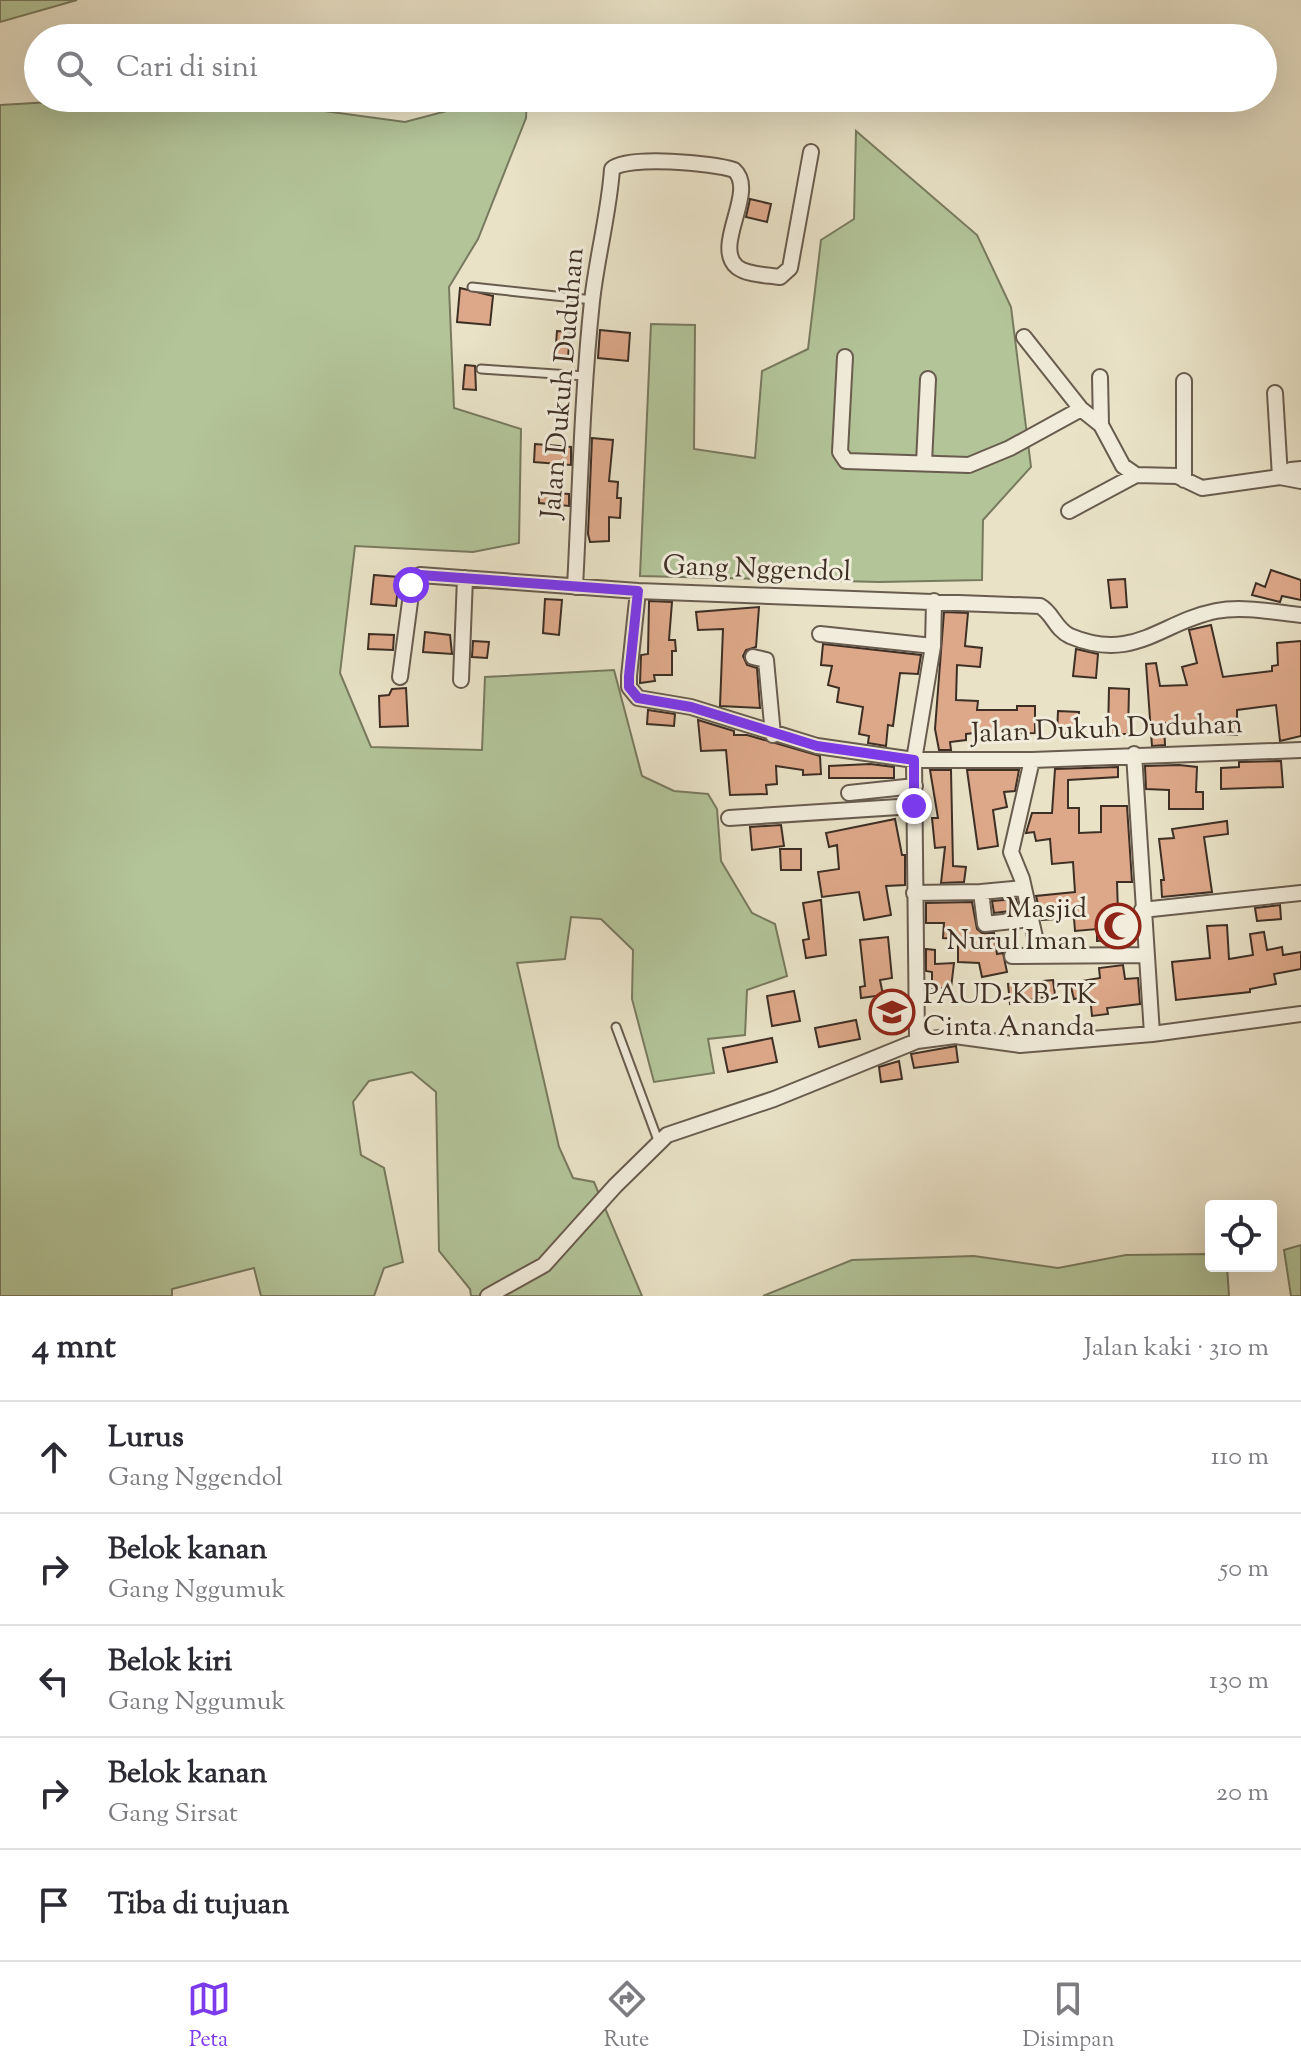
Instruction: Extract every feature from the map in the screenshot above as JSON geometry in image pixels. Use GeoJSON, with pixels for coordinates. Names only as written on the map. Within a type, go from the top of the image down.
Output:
{"type":"FeatureCollection","features":[{"type":"Feature","properties":{"kind":"street","name":"Jalan Dukuh Duduhan"},"geometry":{"type":"LineString","coordinates":[[575,587],[585,376],[612,169],[623,163],[687,163],[734,170],[742,184],[730,248],[733,262],[740,270],[780,277],[790,268],[811,152]]}},
{"type":"Feature","properties":{"kind":"street"},"geometry":{"type":"LineString","coordinates":[[1024,337],[1081,409],[1101,425],[1123,466],[1136,475],[1184,480],[1202,488],[1280,477],[1301,481]]}},
{"type":"Feature","properties":{"kind":"street"},"geometry":{"type":"LineString","coordinates":[[845,357],[840,452],[846,461],[969,465],[1010,448],[1081,409]]}},
{"type":"Feature","properties":{"kind":"street"},"geometry":{"type":"LineString","coordinates":[[1100,377],[1101,425]]}},
{"type":"Feature","properties":{"kind":"street"},"geometry":{"type":"LineString","coordinates":[[924,463],[928,379]]}},
{"type":"Feature","properties":{"kind":"street"},"geometry":{"type":"LineString","coordinates":[[1184,381],[1184,480]]}},
{"type":"Feature","properties":{"kind":"street"},"geometry":{"type":"LineString","coordinates":[[1275,393],[1280,477]]}},
{"type":"Feature","properties":{"kind":"street"},"geometry":{"type":"LineString","coordinates":[[1280,477],[1291,470],[1301,469]]}},
{"type":"Feature","properties":{"kind":"street"},"geometry":{"type":"LineString","coordinates":[[1069,511],[1136,475]]}},
{"type":"Feature","properties":{"kind":"street","name":"Gang Nggendol"},"geometry":{"type":"LineString","coordinates":[[400,677],[408,599],[413,579],[420,575],[638,591],[1040,606],[1065,634],[1103,645],[1152,637],[1211,612],[1234,608],[1301,615]]}},
{"type":"Feature","properties":{"kind":"street"},"geometry":{"type":"LineString","coordinates":[[461,680],[465,578]]}},
{"type":"Feature","properties":{"kind":"street","name":"Jalan Dukuh Duduhan"},"geometry":{"type":"LineString","coordinates":[[638,591],[629,676],[632,693],[638,698],[669,702],[817,746],[914,760],[1032,760],[1301,750]]}},
{"type":"Feature","properties":{"kind":"street"},"geometry":{"type":"LineString","coordinates":[[917,1041],[914,760],[933,646],[934,601]]}},
{"type":"Feature","properties":{"kind":"street"},"geometry":{"type":"LineString","coordinates":[[820,634],[933,646]]}},
{"type":"Feature","properties":{"kind":"street"},"geometry":{"type":"LineString","coordinates":[[753,657],[766,660],[773,735]]}},
{"type":"Feature","properties":{"kind":"street"},"geometry":{"type":"LineString","coordinates":[[1134,754],[1152,1034]]}},
{"type":"Feature","properties":{"kind":"street"},"geometry":{"type":"LineString","coordinates":[[1032,760],[1011,843],[1013,862],[1024,888],[1039,955]]}},
{"type":"Feature","properties":{"kind":"street"},"geometry":{"type":"LineString","coordinates":[[849,793],[915,786]]}},
{"type":"Feature","properties":{"kind":"street"},"geometry":{"type":"LineString","coordinates":[[729,818],[914,806]]}},
{"type":"Feature","properties":{"kind":"street"},"geometry":{"type":"LineString","coordinates":[[914,893],[1024,888]]}},
{"type":"Feature","properties":{"kind":"street"},"geometry":{"type":"LineString","coordinates":[[981,892],[985,924],[1031,919]]}},
{"type":"Feature","properties":{"kind":"street"},"geometry":{"type":"LineString","coordinates":[[1142,910],[1301,893]]}},
{"type":"Feature","properties":{"kind":"street"},"geometry":{"type":"LineString","coordinates":[[1012,956],[1147,955]]}},
{"type":"Feature","properties":{"kind":"street"},"geometry":{"type":"LineString","coordinates":[[488,1296],[544,1265],[615,1186],[667,1135],[774,1099],[917,1041],[955,1036],[1020,1045],[1152,1034],[1301,1014]]}},
{"type":"Feature","properties":{"kind":"lane"},"geometry":{"type":"LineString","coordinates":[[472,287],[593,300]]}},
{"type":"Feature","properties":{"kind":"lane"},"geometry":{"type":"LineString","coordinates":[[481,369],[585,376]]}},
{"type":"Feature","properties":{"kind":"lane"},"geometry":{"type":"LineString","coordinates":[[616,1027],[659,1143]]}},
{"type":"Feature","properties":{"kind":"green space"},"geometry":{"type":"Polygon","coordinates":[[[0,0],[77,0],[0,22],[0,0]]]}},
{"type":"Feature","properties":{"kind":"green space"},"geometry":{"type":"Polygon","coordinates":[[[24,104],[24,112],[331,112],[405,122],[443,112],[526,112],[478,239],[449,287],[454,408],[521,429],[519,543],[473,552],[355,546],[340,673],[371,747],[482,750],[485,677],[614,670],[642,776],[674,791],[708,794],[717,809],[721,861],[752,913],[775,924],[787,976],[747,990],[745,1035],[708,1039],[714,1073],[654,1082],[632,999],[633,950],[601,919],[571,917],[565,959],[517,963],[559,1147],[573,1178],[594,1182],[642,1296],[471,1296],[470,1289],[439,1251],[436,1092],[412,1072],[369,1081],[353,1102],[361,1155],[384,1168],[403,1262],[384,1268],[374,1296],[261,1296],[254,1268],[172,1289],[172,1296],[0,1296],[0,105],[24,104]]]}},
{"type":"Feature","properties":{"kind":"green space"},"geometry":{"type":"Polygon","coordinates":[[[856,131],[977,235],[1011,307],[1031,467],[983,520],[982,580],[879,582],[640,576],[651,324],[695,325],[694,449],[755,458],[762,371],[808,349],[821,240],[854,219],[856,131]]]}},
{"type":"Feature","properties":{"kind":"green space"},"geometry":{"type":"Polygon","coordinates":[[[1301,1245],[1301,1296],[1291,1296],[1284,1250],[1301,1245]]]}},
{"type":"Feature","properties":{"kind":"green space"},"geometry":{"type":"Polygon","coordinates":[[[1205,1254],[1205,1272],[1227,1272],[1229,1296],[763,1296],[852,1260],[974,1256],[1058,1268],[1126,1255],[1205,1254]]]}},
{"type":"Feature","properties":{"kind":"building"},"geometry":{"type":"Polygon","coordinates":[[[750,199],[771,204],[767,222],[746,217],[750,199]]]}},
{"type":"Feature","properties":{"kind":"building"},"geometry":{"type":"Polygon","coordinates":[[[460,288],[493,296],[490,325],[457,322],[460,288]]]}},
{"type":"Feature","properties":{"kind":"building"},"geometry":{"type":"Polygon","coordinates":[[[600,330],[630,333],[628,361],[598,358],[600,330]]]}},
{"type":"Feature","properties":{"kind":"building"},"geometry":{"type":"Polygon","coordinates":[[[557,331],[570,332],[568,358],[555,357],[557,331]]]}},
{"type":"Feature","properties":{"kind":"building"},"geometry":{"type":"Polygon","coordinates":[[[465,365],[475,366],[476,390],[463,389],[465,365]]]}},
{"type":"Feature","properties":{"kind":"building"},"geometry":{"type":"Polygon","coordinates":[[[592,438],[613,440],[609,481],[618,482],[617,498],[621,498],[620,518],[609,517],[609,541],[590,542],[588,534],[592,438]]]}},
{"type":"Feature","properties":{"kind":"building"},"geometry":{"type":"Polygon","coordinates":[[[535,444],[571,447],[571,465],[534,462],[535,444]]]}},
{"type":"Feature","properties":{"kind":"building"},"geometry":{"type":"Polygon","coordinates":[[[539,492],[569,494],[569,506],[539,503],[539,492]]]}},
{"type":"Feature","properties":{"kind":"building"},"geometry":{"type":"Polygon","coordinates":[[[1271,570],[1301,580],[1301,600],[1282,596],[1280,602],[1252,595],[1256,583],[1265,587],[1271,570]]]}},
{"type":"Feature","properties":{"kind":"building"},"geometry":{"type":"Polygon","coordinates":[[[374,575],[399,577],[396,606],[371,604],[374,575]]]}},
{"type":"Feature","properties":{"kind":"building"},"geometry":{"type":"Polygon","coordinates":[[[1125,579],[1127,607],[1111,608],[1108,580],[1125,579]]]}},
{"type":"Feature","properties":{"kind":"building"},"geometry":{"type":"Polygon","coordinates":[[[545,599],[562,600],[559,635],[543,633],[545,599]]]}},
{"type":"Feature","properties":{"kind":"building"},"geometry":{"type":"Polygon","coordinates":[[[649,601],[672,602],[669,640],[675,640],[676,651],[672,651],[672,675],[654,675],[655,681],[640,683],[641,655],[648,654],[649,601]]]}},
{"type":"Feature","properties":{"kind":"building"},"geometry":{"type":"Polygon","coordinates":[[[759,607],[756,647],[746,650],[743,656],[747,665],[757,668],[760,708],[720,706],[723,629],[698,630],[696,612],[759,607]]]}},
{"type":"Feature","properties":{"kind":"building"},"geometry":{"type":"Polygon","coordinates":[[[944,612],[968,613],[965,646],[982,648],[980,667],[957,665],[956,700],[978,701],[977,710],[1017,710],[1017,706],[1035,706],[1035,733],[1000,734],[1000,730],[966,734],[966,740],[950,742],[951,750],[939,750],[935,729],[944,612]]]}},
{"type":"Feature","properties":{"kind":"building"},"geometry":{"type":"Polygon","coordinates":[[[1211,625],[1223,677],[1272,671],[1272,666],[1278,665],[1277,643],[1301,641],[1301,736],[1280,741],[1276,705],[1237,710],[1237,735],[1210,734],[1209,724],[1164,723],[1165,745],[1152,746],[1146,664],[1156,663],[1160,686],[1187,685],[1182,667],[1197,663],[1189,630],[1211,625]]]}},
{"type":"Feature","properties":{"kind":"building"},"geometry":{"type":"Polygon","coordinates":[[[425,632],[450,635],[452,654],[423,652],[425,632]]]}},
{"type":"Feature","properties":{"kind":"building"},"geometry":{"type":"Polygon","coordinates":[[[369,634],[394,635],[393,650],[368,649],[369,634]]]}},
{"type":"Feature","properties":{"kind":"building"},"geometry":{"type":"Polygon","coordinates":[[[473,641],[489,642],[487,658],[472,657],[473,641]]]}},
{"type":"Feature","properties":{"kind":"building"},"geometry":{"type":"Polygon","coordinates":[[[823,644],[921,655],[918,674],[900,673],[893,726],[888,725],[886,746],[868,743],[869,736],[859,734],[863,707],[837,702],[839,688],[828,685],[832,666],[821,665],[823,644]]]}},
{"type":"Feature","properties":{"kind":"building"},"geometry":{"type":"Polygon","coordinates":[[[1076,649],[1098,654],[1096,678],[1073,676],[1076,649]]]}},
{"type":"Feature","properties":{"kind":"building"},"geometry":{"type":"Polygon","coordinates":[[[406,688],[408,726],[380,727],[379,696],[389,695],[392,689],[406,688]]]}},
{"type":"Feature","properties":{"kind":"building"},"geometry":{"type":"Polygon","coordinates":[[[1109,688],[1129,689],[1128,734],[1108,734],[1109,688]]]}},
{"type":"Feature","properties":{"kind":"building"},"geometry":{"type":"Polygon","coordinates":[[[648,710],[675,714],[674,726],[647,724],[648,710]]]}},
{"type":"Feature","properties":{"kind":"building"},"geometry":{"type":"Polygon","coordinates":[[[1058,711],[1079,712],[1077,735],[1057,733],[1058,711]]]}},
{"type":"Feature","properties":{"kind":"building"},"geometry":{"type":"Polygon","coordinates":[[[698,720],[734,731],[734,735],[747,735],[820,756],[821,774],[803,775],[803,770],[776,766],[777,784],[766,785],[767,794],[730,795],[726,750],[701,751],[698,720]]]}},
{"type":"Feature","properties":{"kind":"building"},"geometry":{"type":"Polygon","coordinates":[[[1281,761],[1283,787],[1221,789],[1221,768],[1239,767],[1239,762],[1281,761]]]}},
{"type":"Feature","properties":{"kind":"building"},"geometry":{"type":"Polygon","coordinates":[[[870,764],[894,767],[894,778],[829,778],[829,766],[870,764]]]}},
{"type":"Feature","properties":{"kind":"building"},"geometry":{"type":"Polygon","coordinates":[[[1145,766],[1197,767],[1196,792],[1203,792],[1203,809],[1169,809],[1169,790],[1146,789],[1145,766]]]}},
{"type":"Feature","properties":{"kind":"building"},"geometry":{"type":"Polygon","coordinates":[[[1118,767],[1118,777],[1068,780],[1068,808],[1079,808],[1079,833],[1101,832],[1101,806],[1127,806],[1132,882],[1117,882],[1118,913],[1132,912],[1136,939],[1097,941],[1097,929],[1075,931],[1074,918],[1042,920],[1036,896],[1075,892],[1073,862],[1052,864],[1050,839],[1036,841],[1034,832],[1026,833],[1032,813],[1052,813],[1055,769],[1118,767]]]}},
{"type":"Feature","properties":{"kind":"building"},"geometry":{"type":"Polygon","coordinates":[[[930,770],[951,770],[953,866],[966,867],[964,882],[941,883],[945,847],[935,848],[932,818],[938,818],[930,770]]]}},
{"type":"Feature","properties":{"kind":"building"},"geometry":{"type":"Polygon","coordinates":[[[967,770],[1019,770],[1015,791],[1004,792],[1007,807],[993,810],[998,846],[978,849],[967,770]]]}},
{"type":"Feature","properties":{"kind":"building"},"geometry":{"type":"Polygon","coordinates":[[[895,819],[902,855],[905,855],[905,885],[886,886],[891,915],[864,920],[859,892],[822,897],[818,872],[839,869],[837,845],[829,847],[826,833],[895,819]]]}},
{"type":"Feature","properties":{"kind":"building"},"geometry":{"type":"Polygon","coordinates":[[[1227,821],[1228,834],[1204,837],[1212,892],[1162,897],[1161,880],[1164,880],[1159,839],[1174,838],[1172,829],[1227,821]]]}},
{"type":"Feature","properties":{"kind":"building"},"geometry":{"type":"Polygon","coordinates":[[[781,825],[784,846],[752,850],[750,827],[781,825]]]}},
{"type":"Feature","properties":{"kind":"building"},"geometry":{"type":"Polygon","coordinates":[[[780,849],[801,849],[801,870],[781,870],[780,849]]]}},
{"type":"Feature","properties":{"kind":"building"},"geometry":{"type":"Polygon","coordinates":[[[1016,899],[1019,910],[994,913],[992,901],[1016,899]]]}},
{"type":"Feature","properties":{"kind":"building"},"geometry":{"type":"Polygon","coordinates":[[[821,900],[826,955],[806,958],[803,940],[809,939],[803,903],[821,900]]]}},
{"type":"Feature","properties":{"kind":"building"},"geometry":{"type":"Polygon","coordinates":[[[972,902],[977,929],[982,933],[994,933],[997,954],[1003,953],[1007,972],[982,977],[979,963],[958,962],[958,939],[943,938],[944,923],[926,923],[926,903],[972,902]]]}},
{"type":"Feature","properties":{"kind":"building"},"geometry":{"type":"Polygon","coordinates":[[[1280,905],[1281,919],[1257,921],[1255,908],[1280,905]]]}},
{"type":"Feature","properties":{"kind":"building"},"geometry":{"type":"Polygon","coordinates":[[[1227,925],[1229,959],[1253,955],[1250,934],[1264,932],[1267,950],[1282,947],[1283,955],[1301,952],[1301,969],[1274,974],[1276,984],[1250,989],[1250,992],[1176,1000],[1172,962],[1210,958],[1207,926],[1227,925]]]}},
{"type":"Feature","properties":{"kind":"building"},"geometry":{"type":"Polygon","coordinates":[[[888,937],[892,978],[880,980],[883,995],[861,998],[860,987],[865,986],[860,940],[888,937]]]}},
{"type":"Feature","properties":{"kind":"building"},"geometry":{"type":"Polygon","coordinates":[[[926,949],[935,950],[935,964],[954,963],[951,988],[932,988],[932,972],[926,971],[926,949]]]}},
{"type":"Feature","properties":{"kind":"building"},"geometry":{"type":"Polygon","coordinates":[[[1123,965],[1125,979],[1138,978],[1140,1004],[1107,1008],[1108,1014],[1092,1016],[1090,996],[1074,999],[1070,983],[1100,978],[1099,968],[1123,965]]]}},
{"type":"Feature","properties":{"kind":"building"},"geometry":{"type":"Polygon","coordinates":[[[1053,980],[1055,995],[1010,1004],[1008,984],[1053,980]]]}},
{"type":"Feature","properties":{"kind":"building"},"geometry":{"type":"Polygon","coordinates":[[[794,991],[800,1021],[772,1026],[767,996],[794,991]]]}},
{"type":"Feature","properties":{"kind":"building","name":"PAUD-KB-TK Cinta Ananda"},"geometry":{"type":"Polygon","coordinates":[[[881,1001],[907,1001],[902,1022],[882,1023],[881,1001]]]}},
{"type":"Feature","properties":{"kind":"building"},"geometry":{"type":"Polygon","coordinates":[[[856,1020],[860,1039],[819,1047],[815,1028],[856,1020]]]}},
{"type":"Feature","properties":{"kind":"building"},"geometry":{"type":"Polygon","coordinates":[[[772,1038],[777,1062],[728,1072],[723,1048],[772,1038]]]}},
{"type":"Feature","properties":{"kind":"building"},"geometry":{"type":"Polygon","coordinates":[[[956,1046],[958,1062],[914,1068],[911,1054],[956,1046]]]}},
{"type":"Feature","properties":{"kind":"building"},"geometry":{"type":"Polygon","coordinates":[[[899,1061],[902,1079],[881,1082],[879,1067],[899,1061]]]}},
{"type":"Feature","properties":{"kind":"place","name":"Masjid Nurul Iman"},"geometry":{"type":"Point","coordinates":[1118,926]}},
{"type":"Feature","properties":{"kind":"place","name":"PAUD-KB-TK Cinta Ananda"},"geometry":{"type":"Point","coordinates":[892,1012]}},
{"type":"Feature","properties":{"kind":"route"},"geometry":{"type":"LineString","coordinates":[[411,585],[413,579],[420,575],[638,591],[629,676],[629,687],[638,698],[691,707],[773,735],[817,746],[914,760],[914,806]]}}]}
